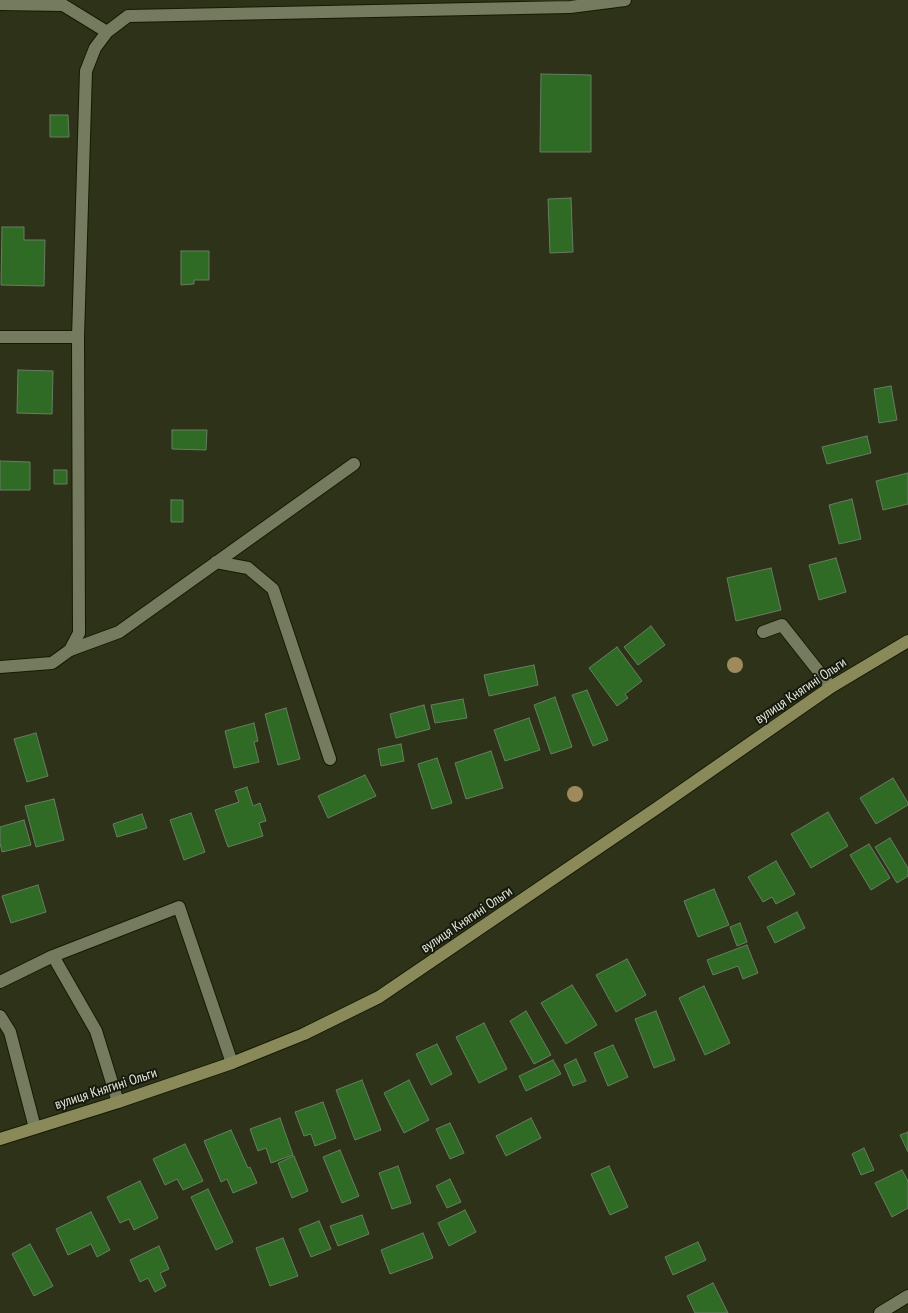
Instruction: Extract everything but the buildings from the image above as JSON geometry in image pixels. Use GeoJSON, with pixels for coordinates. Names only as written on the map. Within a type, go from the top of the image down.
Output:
{"type":"FeatureCollection","features":[{"type":"Feature","properties":{"kind":"street"},"geometry":{"type":"LineString","coordinates":[[70,650],[79,633],[78,337],[86,71],[95,48],[107,32],[128,16],[570,7],[625,0]]}},
{"type":"Feature","properties":{"kind":"street"},"geometry":{"type":"LineString","coordinates":[[0,4],[63,5],[107,32]]}},
{"type":"Feature","properties":{"kind":"street"},"geometry":{"type":"LineString","coordinates":[[0,338],[78,337]]}},
{"type":"Feature","properties":{"kind":"street"},"geometry":{"type":"LineString","coordinates":[[0,668],[52,663],[70,650],[119,632],[354,464]]}},
{"type":"Feature","properties":{"kind":"street"},"geometry":{"type":"LineString","coordinates":[[216,562],[248,568],[273,589],[330,758]]}},
{"type":"Feature","properties":{"kind":"street"},"geometry":{"type":"LineString","coordinates":[[763,632],[782,625],[831,687]]}},
{"type":"Feature","properties":{"kind":"street","name":"вулиця Княгині Ольги"},"geometry":{"type":"LineString","coordinates":[[0,1138],[118,1102],[232,1063],[304,1034],[380,997],[641,820],[831,687],[908,641]]}},
{"type":"Feature","properties":{"kind":"street"},"geometry":{"type":"LineString","coordinates":[[0,982],[53,956],[179,907],[232,1063]]}},
{"type":"Feature","properties":{"kind":"street"},"geometry":{"type":"LineString","coordinates":[[53,956],[96,1031],[118,1102]]}},
{"type":"Feature","properties":{"kind":"street"},"geometry":{"type":"LineString","coordinates":[[0,1016],[10,1032],[35,1128]]}},
{"type":"Feature","properties":{"kind":"street"},"geometry":{"type":"LineString","coordinates":[[880,1313],[908,1296]]}}]}
